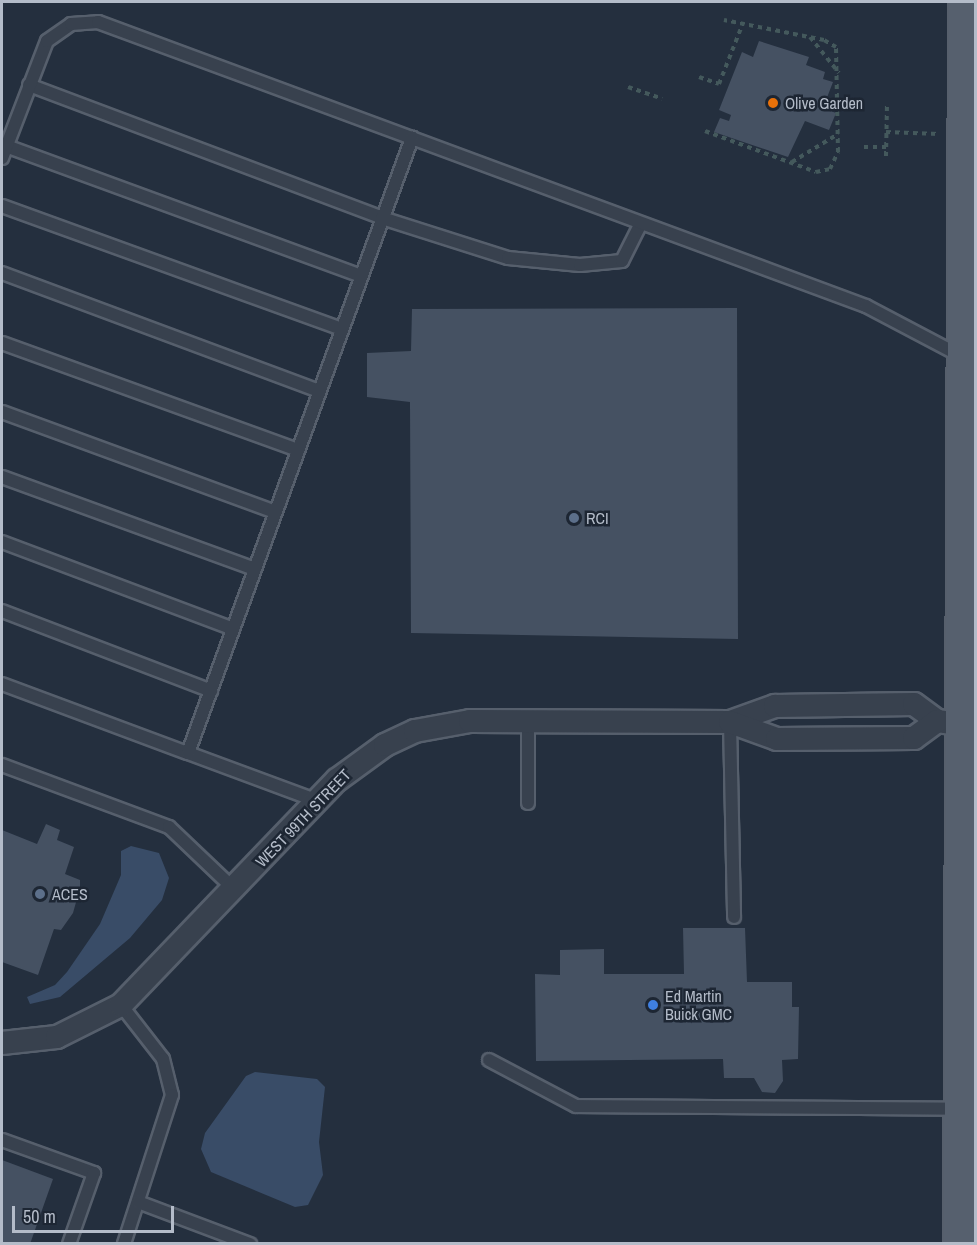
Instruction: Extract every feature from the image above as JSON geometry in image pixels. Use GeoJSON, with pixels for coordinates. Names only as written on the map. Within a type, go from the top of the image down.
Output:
{"type":"FeatureCollection","features":[{"type":"Feature","properties":{"kind":"main road"},"geometry":{"type":"LineString","coordinates":[[960,1244],[958,723],[965,2]]}},
{"type":"Feature","properties":{"kind":"street","name":"WEST 99TH STREET"},"geometry":{"type":"LineString","coordinates":[[730,722],[775,706],[914,704],[958,723]]}},
{"type":"Feature","properties":{"kind":"street","name":"WEST 99TH STREET"},"geometry":{"type":"LineString","coordinates":[[2,1043],[57,1037],[121,1005],[234,889],[315,801],[359,762],[415,731],[449,722],[528,720],[730,722],[777,739],[914,738],[958,723]]}},
{"type":"Feature","properties":{"kind":"lane"},"geometry":{"type":"LineString","coordinates":[[2,158],[29,84],[52,34],[70,24],[98,22],[866,306],[963,357]]}},
{"type":"Feature","properties":{"kind":"lane"},"geometry":{"type":"LineString","coordinates":[[29,84],[382,218],[508,258],[580,265],[622,261],[641,223]]}},
{"type":"Feature","properties":{"kind":"lane"},"geometry":{"type":"LineString","coordinates":[[188,753],[411,138]]}},
{"type":"Feature","properties":{"kind":"lane"},"geometry":{"type":"LineString","coordinates":[[6,146],[361,276]]}},
{"type":"Feature","properties":{"kind":"lane"},"geometry":{"type":"LineString","coordinates":[[2,206],[342,329]]}},
{"type":"Feature","properties":{"kind":"lane"},"geometry":{"type":"LineString","coordinates":[[2,273],[319,391]]}},
{"type":"Feature","properties":{"kind":"lane"},"geometry":{"type":"LineString","coordinates":[[2,343],[298,450]]}},
{"type":"Feature","properties":{"kind":"lane"},"geometry":{"type":"LineString","coordinates":[[2,412],[275,512]]}},
{"type":"Feature","properties":{"kind":"lane"},"geometry":{"type":"LineString","coordinates":[[2,477],[255,569]]}},
{"type":"Feature","properties":{"kind":"lane"},"geometry":{"type":"LineString","coordinates":[[2,542],[233,629]]}},
{"type":"Feature","properties":{"kind":"lane"},"geometry":{"type":"LineString","coordinates":[[2,611],[211,691]]}},
{"type":"Feature","properties":{"kind":"lane"},"geometry":{"type":"LineString","coordinates":[[2,684],[315,801]]}},
{"type":"Feature","properties":{"kind":"lane"},"geometry":{"type":"LineString","coordinates":[[528,720],[528,803]]}},
{"type":"Feature","properties":{"kind":"lane"},"geometry":{"type":"LineString","coordinates":[[730,722],[734,917]]}},
{"type":"Feature","properties":{"kind":"lane"},"geometry":{"type":"LineString","coordinates":[[2,765],[169,827],[234,889]]}},
{"type":"Feature","properties":{"kind":"lane"},"geometry":{"type":"LineString","coordinates":[[121,1005],[163,1059],[171,1082],[171,1112],[124,1244]]}},
{"type":"Feature","properties":{"kind":"lane"},"geometry":{"type":"LineString","coordinates":[[489,1060],[576,1106],[961,1110]]}},
{"type":"Feature","properties":{"kind":"lane"},"geometry":{"type":"LineString","coordinates":[[2,1140],[94,1173],[69,1244]]}},
{"type":"Feature","properties":{"kind":"lane"},"geometry":{"type":"LineString","coordinates":[[138,1202],[250,1244]]}},
{"type":"Feature","properties":{"kind":"path"},"geometry":{"type":"LineString","coordinates":[[705,131],[816,172],[830,169],[838,134],[839,73],[836,47],[809,37],[724,20]]}},
{"type":"Feature","properties":{"kind":"path"},"geometry":{"type":"LineString","coordinates":[[699,76],[719,84],[743,23]]}},
{"type":"Feature","properties":{"kind":"path"},"geometry":{"type":"LineString","coordinates":[[809,37],[839,73]]}},
{"type":"Feature","properties":{"kind":"path"},"geometry":{"type":"LineString","coordinates":[[628,87],[662,99]]}},
{"type":"Feature","properties":{"kind":"path"},"geometry":{"type":"LineString","coordinates":[[886,156],[887,102]]}},
{"type":"Feature","properties":{"kind":"path"},"geometry":{"type":"LineString","coordinates":[[886,132],[941,134]]}},
{"type":"Feature","properties":{"kind":"path"},"geometry":{"type":"LineString","coordinates":[[792,163],[838,134]]}},
{"type":"Feature","properties":{"kind":"path"},"geometry":{"type":"LineString","coordinates":[[864,147],[886,147]]}},
{"type":"Feature","properties":{"kind":"water"},"geometry":{"type":"Polygon","coordinates":[[[131,846],[159,853],[169,878],[162,900],[130,938],[60,997],[30,1004],[27,997],[55,985],[67,972],[100,924],[121,875],[121,851],[131,846]]]}},
{"type":"Feature","properties":{"kind":"water"},"geometry":{"type":"Polygon","coordinates":[[[255,1072],[317,1079],[325,1087],[319,1142],[323,1175],[308,1205],[295,1207],[211,1172],[201,1149],[205,1133],[246,1076],[255,1072]]]}},
{"type":"Feature","properties":{"kind":"building","name":"Olive Garden"},"geometry":{"type":"Polygon","coordinates":[[[759,41],[809,57],[806,65],[825,72],[823,79],[833,82],[823,108],[836,113],[829,130],[805,121],[788,157],[714,132],[720,118],[729,121],[731,115],[719,110],[742,52],[753,57],[759,41]]]}},
{"type":"Feature","properties":{"kind":"building","name":"RCI"},"geometry":{"type":"Polygon","coordinates":[[[737,308],[738,639],[411,633],[410,402],[367,397],[367,353],[411,351],[412,309],[737,308]]]}},
{"type":"Feature","properties":{"kind":"building","name":"ACES"},"geometry":{"type":"Polygon","coordinates":[[[46,824],[60,830],[57,840],[74,847],[65,874],[80,880],[80,888],[73,913],[61,930],[54,929],[38,975],[2,962],[2,830],[37,844],[46,824]]]}},
{"type":"Feature","properties":{"kind":"building"},"geometry":{"type":"Polygon","coordinates":[[[683,928],[745,928],[747,982],[792,982],[792,1007],[799,1007],[798,1059],[782,1060],[783,1081],[775,1093],[762,1092],[754,1078],[724,1078],[723,1059],[536,1061],[535,974],[560,975],[560,950],[604,949],[604,974],[684,974],[683,928]]]}},
{"type":"Feature","properties":{"kind":"building"},"geometry":{"type":"Polygon","coordinates":[[[2,1160],[53,1179],[30,1244],[2,1244],[2,1160]]]}},
{"type":"Feature","properties":{"kind":"place","name":"Olive Garden"},"geometry":{"type":"Point","coordinates":[773,103]}},
{"type":"Feature","properties":{"kind":"place","name":"RCI"},"geometry":{"type":"Point","coordinates":[574,518]}},
{"type":"Feature","properties":{"kind":"place","name":"ACES"},"geometry":{"type":"Point","coordinates":[40,894]}},
{"type":"Feature","properties":{"kind":"place","name":"Ed Martin Buick GMC"},"geometry":{"type":"Point","coordinates":[653,1005]}}]}
